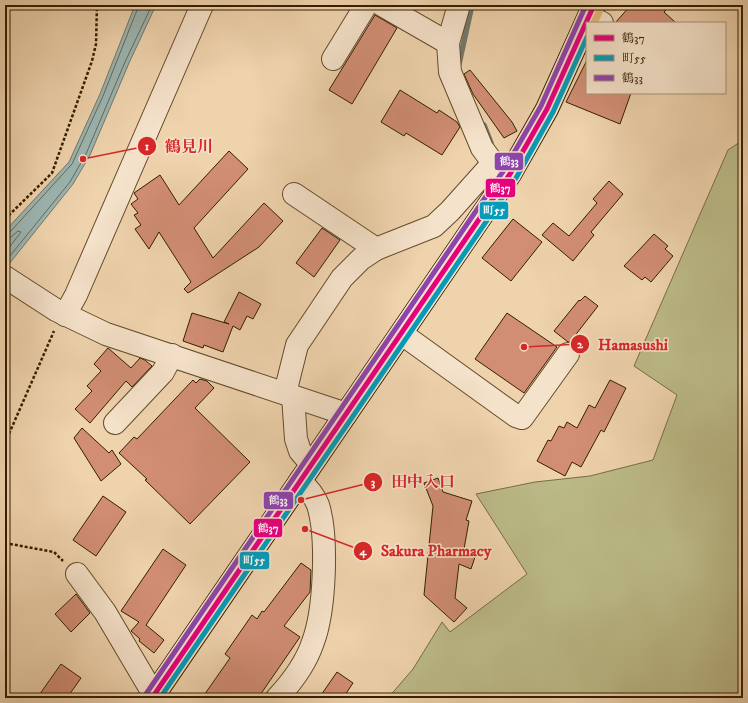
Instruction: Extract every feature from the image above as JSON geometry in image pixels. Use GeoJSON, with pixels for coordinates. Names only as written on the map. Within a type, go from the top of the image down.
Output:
{"type":"FeatureCollection","features":[{"type":"Feature","properties":{"kind":"main road"},"geometry":{"type":"LineString","coordinates":[[153,696],[402,334],[501,168],[547,108],[586,32]]}},
{"type":"Feature","properties":{"kind":"street"},"geometry":{"type":"LineString","coordinates":[[59,318],[76,295],[202,5]]}},
{"type":"Feature","properties":{"kind":"street"},"geometry":{"type":"LineString","coordinates":[[333,59],[366,5]]}},
{"type":"Feature","properties":{"kind":"street"},"geometry":{"type":"LineString","coordinates":[[382,5],[448,43]]}},
{"type":"Feature","properties":{"kind":"street"},"geometry":{"type":"LineString","coordinates":[[277,698],[303,666],[314,641],[320,616],[324,546],[319,513],[296,439],[289,395],[297,345],[342,278],[361,259],[376,249],[434,226],[501,168],[482,148],[457,93],[450,72],[448,43],[459,5]]}},
{"type":"Feature","properties":{"kind":"street"},"geometry":{"type":"LineString","coordinates":[[294,194],[376,249]]}},
{"type":"Feature","properties":{"kind":"street"},"geometry":{"type":"LineString","coordinates":[[5,278],[59,318],[346,414]]}},
{"type":"Feature","properties":{"kind":"street"},"geometry":{"type":"LineString","coordinates":[[402,334],[516,416],[522,418],[568,354]]}},
{"type":"Feature","properties":{"kind":"street"},"geometry":{"type":"LineString","coordinates":[[114,423],[162,372],[172,355]]}},
{"type":"Feature","properties":{"kind":"street"},"geometry":{"type":"LineString","coordinates":[[77,574],[106,612],[153,696]]}},
{"type":"Feature","properties":{"kind":"path"},"geometry":{"type":"LineString","coordinates":[[5,219],[52,172],[92,61],[96,44],[97,5]]}},
{"type":"Feature","properties":{"kind":"path"},"geometry":{"type":"LineString","coordinates":[[5,443],[59,318]]}},
{"type":"Feature","properties":{"kind":"path"},"geometry":{"type":"LineString","coordinates":[[5,543],[54,552]]}},
{"type":"Feature","properties":{"kind":"shaded area"},"geometry":{"type":"Polygon","coordinates":[[[743,140],[743,698],[388,698],[413,669],[442,622],[450,632],[527,574],[476,494],[535,482],[590,476],[653,460],[677,395],[634,366],[728,150],[743,140]]]}},
{"type":"Feature","properties":{"kind":"water"},"geometry":{"type":"Polygon","coordinates":[[[135,5],[156,5],[129,63],[90,155],[73,184],[5,269],[5,231],[69,162],[100,94],[135,5]]]}},
{"type":"Feature","properties":{"kind":"building"},"geometry":{"type":"Polygon","coordinates":[[[631,5],[671,5],[664,12],[675,22],[616,22],[631,5]]]}},
{"type":"Feature","properties":{"kind":"building"},"geometry":{"type":"Polygon","coordinates":[[[375,15],[397,28],[352,104],[329,90],[375,15]]]}},
{"type":"Feature","properties":{"kind":"building"},"geometry":{"type":"Polygon","coordinates":[[[586,62],[586,94],[631,94],[620,124],[566,102],[586,62]]]}},
{"type":"Feature","properties":{"kind":"building"},"geometry":{"type":"Polygon","coordinates":[[[470,70],[512,122],[517,131],[504,138],[473,94],[464,74],[470,70]]]}},
{"type":"Feature","properties":{"kind":"building"},"geometry":{"type":"Polygon","coordinates":[[[400,90],[437,113],[439,110],[457,122],[460,127],[442,155],[406,133],[404,136],[381,122],[400,90]]]}},
{"type":"Feature","properties":{"kind":"building"},"geometry":{"type":"Polygon","coordinates":[[[229,151],[248,169],[194,228],[213,258],[264,203],[283,221],[259,247],[188,293],[184,289],[191,282],[159,232],[149,249],[135,229],[141,225],[134,215],[138,213],[131,204],[138,199],[134,193],[160,175],[179,205],[229,151]]]}},
{"type":"Feature","properties":{"kind":"building"},"geometry":{"type":"Polygon","coordinates":[[[609,181],[623,194],[591,232],[594,235],[573,261],[542,235],[553,223],[569,236],[597,203],[593,199],[609,181]]]}},
{"type":"Feature","properties":{"kind":"building"},"geometry":{"type":"Polygon","coordinates":[[[513,219],[542,242],[511,281],[482,258],[513,219]]]}},
{"type":"Feature","properties":{"kind":"building"},"geometry":{"type":"Polygon","coordinates":[[[322,228],[340,240],[314,277],[296,263],[322,228]]]}},
{"type":"Feature","properties":{"kind":"building"},"geometry":{"type":"Polygon","coordinates":[[[654,234],[668,246],[665,249],[673,256],[651,282],[645,277],[642,280],[624,266],[654,234]]]}},
{"type":"Feature","properties":{"kind":"building"},"geometry":{"type":"Polygon","coordinates":[[[239,292],[261,304],[253,319],[247,316],[240,330],[233,326],[223,352],[204,345],[203,348],[183,341],[192,313],[229,324],[224,322],[239,292]]]}},
{"type":"Feature","properties":{"kind":"building"},"geometry":{"type":"Polygon","coordinates":[[[585,296],[598,306],[570,342],[568,342],[554,331],[579,300],[580,301],[585,296]]]}},
{"type":"Feature","properties":{"kind":"building"},"geometry":{"type":"Polygon","coordinates":[[[507,313],[557,347],[524,393],[475,359],[507,313]]]}},
{"type":"Feature","properties":{"kind":"building"},"geometry":{"type":"Polygon","coordinates":[[[108,348],[131,368],[140,358],[152,366],[132,387],[126,381],[90,423],[75,409],[92,391],[87,386],[101,371],[94,364],[108,348]]]}},
{"type":"Feature","properties":{"kind":"building"},"geometry":{"type":"Polygon","coordinates":[[[200,379],[207,381],[214,388],[195,408],[250,462],[190,524],[145,480],[147,479],[119,453],[134,437],[137,439],[193,380],[196,383],[200,379]]]}},
{"type":"Feature","properties":{"kind":"building"},"geometry":{"type":"Polygon","coordinates":[[[610,380],[626,388],[604,432],[601,430],[581,467],[572,462],[565,476],[537,461],[548,440],[551,441],[559,426],[564,428],[567,422],[577,428],[589,405],[595,408],[610,380]]]}},
{"type":"Feature","properties":{"kind":"building"},"geometry":{"type":"Polygon","coordinates":[[[82,428],[109,453],[112,450],[121,464],[101,481],[74,438],[82,428]]]}},
{"type":"Feature","properties":{"kind":"building"},"geometry":{"type":"Polygon","coordinates":[[[438,478],[443,492],[472,501],[466,520],[469,521],[464,549],[476,554],[471,569],[459,564],[455,598],[467,608],[454,622],[424,595],[433,506],[424,483],[438,478]]]}},
{"type":"Feature","properties":{"kind":"building"},"geometry":{"type":"Polygon","coordinates":[[[103,496],[126,512],[96,556],[73,540],[103,496]]]}},
{"type":"Feature","properties":{"kind":"building"},"geometry":{"type":"Polygon","coordinates":[[[163,549],[186,565],[146,625],[164,640],[154,653],[139,641],[140,639],[131,631],[139,622],[121,611],[163,549]]]}},
{"type":"Feature","properties":{"kind":"building"},"geometry":{"type":"Polygon","coordinates":[[[301,563],[311,570],[310,592],[284,626],[300,637],[258,698],[202,698],[230,658],[225,654],[252,615],[257,619],[262,611],[264,612],[301,563]]]}},
{"type":"Feature","properties":{"kind":"building"},"geometry":{"type":"Polygon","coordinates":[[[76,594],[90,613],[71,632],[55,614],[76,594]]]}},
{"type":"Feature","properties":{"kind":"building"},"geometry":{"type":"Polygon","coordinates":[[[61,664],[81,678],[67,698],[37,698],[61,664]]]}},
{"type":"Feature","properties":{"kind":"building"},"geometry":{"type":"Polygon","coordinates":[[[337,672],[353,683],[343,698],[319,698],[337,672]]]}},
{"type":"Feature","properties":{"kind":"waterway"},"geometry":{"type":"LineString","coordinates":[[459,64],[472,5]]}},
{"type":"Feature","properties":{"kind":"waterway"},"geometry":{"type":"LineString","coordinates":[[484,125],[491,143]]}},
{"type":"Feature","properties":{"kind":"transit line","name":"鶴33"},"geometry":{"type":"LineString","coordinates":[[146,694],[504,170],[541,106],[586,5]]}},
{"type":"Feature","properties":{"kind":"transit line","name":"鶴37"},"geometry":{"type":"LineString","coordinates":[[586,22],[594,5]]}},
{"type":"Feature","properties":{"kind":"transit line","name":"鶴37"},"geometry":{"type":"LineString","coordinates":[[152,698],[510,174],[547,109],[586,23]]}},
{"type":"Feature","properties":{"kind":"transit line","name":"町55"},"geometry":{"type":"LineString","coordinates":[[160,698],[516,178],[553,112],[586,39]]}},
{"type":"Feature","properties":{"kind":"place","name":"鶴見川"},"geometry":{"type":"Point","coordinates":[83,159]}},
{"type":"Feature","properties":{"kind":"place","name":"Hamasushi"},"geometry":{"type":"Point","coordinates":[524,347]}},
{"type":"Feature","properties":{"kind":"place","name":"田中入口"},"geometry":{"type":"Point","coordinates":[301,500]}},
{"type":"Feature","properties":{"kind":"place","name":"Sakura Pharmacy"},"geometry":{"type":"Point","coordinates":[305,529]}}]}
